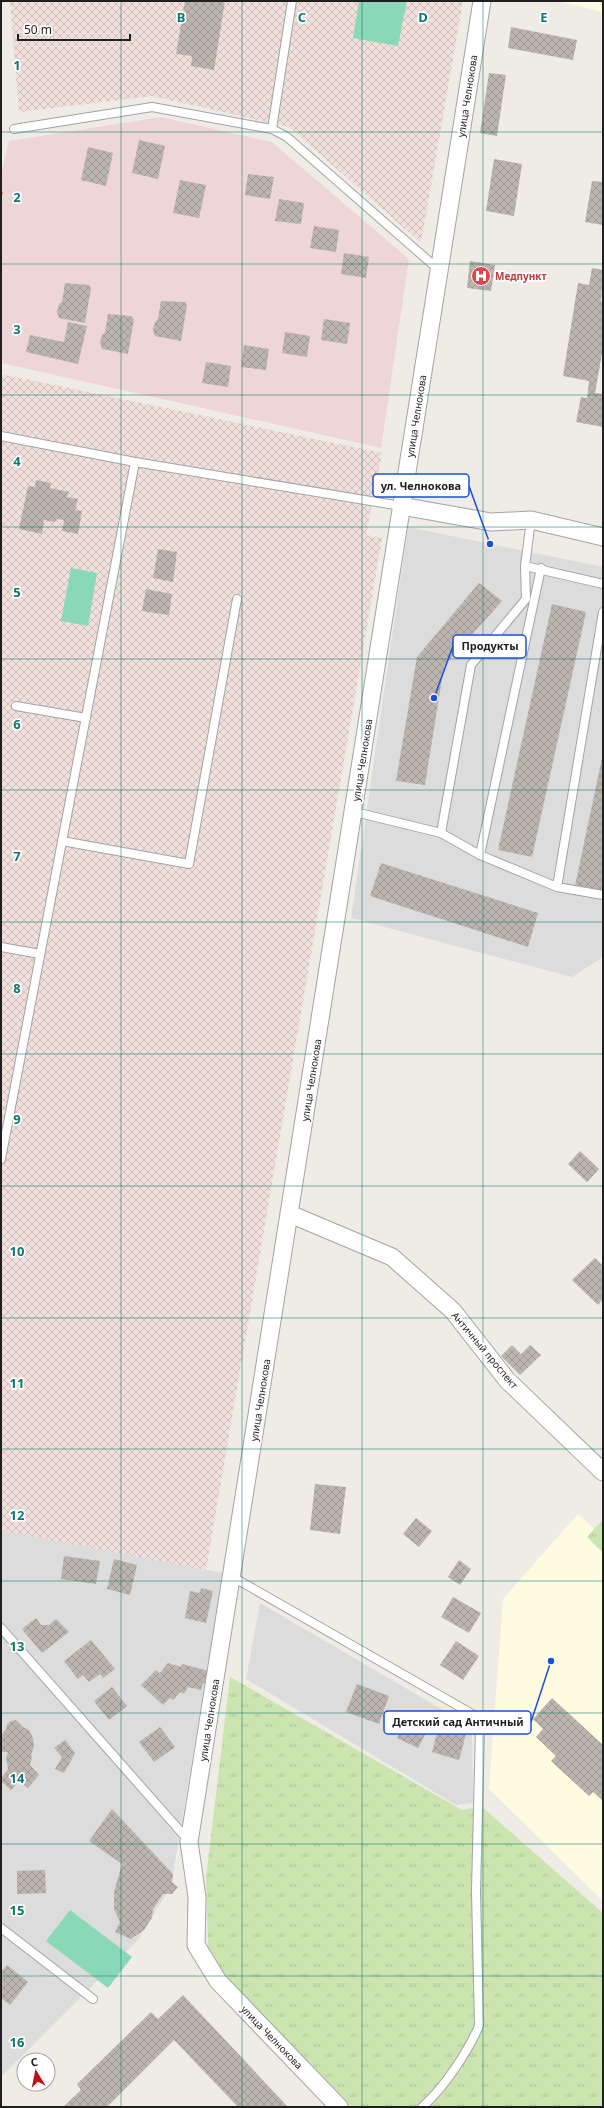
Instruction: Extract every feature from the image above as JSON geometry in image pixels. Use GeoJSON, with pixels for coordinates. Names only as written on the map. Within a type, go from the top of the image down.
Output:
{"type":"FeatureCollection","features":[{"type":"Feature","properties":{"kind":"street","name":"улица Челнокова"},"geometry":{"type":"LineString","coordinates":[[339,2107],[218,1981],[196,1945],[197,1897],[189,1842],[355,812],[401,506],[482,1]]}},
{"type":"Feature","properties":{"kind":"street"},"geometry":{"type":"LineString","coordinates":[[401,506],[491,522],[531,520],[603,537]]}},
{"type":"Feature","properties":{"kind":"street","name":"Античный проспект"},"geometry":{"type":"LineString","coordinates":[[290,1214],[392,1257],[453,1311],[507,1380],[603,1472]]}},
{"type":"Feature","properties":{"kind":"lane"},"geometry":{"type":"LineString","coordinates":[[272,129],[292,1]]}},
{"type":"Feature","properties":{"kind":"lane"},"geometry":{"type":"LineString","coordinates":[[14,129],[152,107],[272,129],[287,137],[439,271]]}},
{"type":"Feature","properties":{"kind":"lane"},"geometry":{"type":"LineString","coordinates":[[1,436],[135,462],[401,506]]}},
{"type":"Feature","properties":{"kind":"lane"},"geometry":{"type":"LineString","coordinates":[[1,1159],[135,462]]}},
{"type":"Feature","properties":{"kind":"lane"},"geometry":{"type":"LineString","coordinates":[[441,833],[471,665],[526,599],[526,566],[531,520]]}},
{"type":"Feature","properties":{"kind":"lane"},"geometry":{"type":"LineString","coordinates":[[526,566],[541,568],[603,584]]}},
{"type":"Feature","properties":{"kind":"lane"},"geometry":{"type":"LineString","coordinates":[[480,855],[541,568]]}},
{"type":"Feature","properties":{"kind":"lane"},"geometry":{"type":"LineString","coordinates":[[62,841],[189,864],[238,599]]}},
{"type":"Feature","properties":{"kind":"lane"},"geometry":{"type":"LineString","coordinates":[[557,887],[603,612]]}},
{"type":"Feature","properties":{"kind":"lane"},"geometry":{"type":"LineString","coordinates":[[16,706],[86,718]]}},
{"type":"Feature","properties":{"kind":"lane"},"geometry":{"type":"LineString","coordinates":[[355,812],[441,833],[480,855],[557,887],[603,895]]}},
{"type":"Feature","properties":{"kind":"lane"},"geometry":{"type":"LineString","coordinates":[[1,947],[40,954]]}},
{"type":"Feature","properties":{"kind":"lane"},"geometry":{"type":"LineString","coordinates":[[231,1576],[474,1715],[480,1728],[476,1891],[479,2026],[473,2040],[434,2096],[422,2107]]}},
{"type":"Feature","properties":{"kind":"lane"},"geometry":{"type":"LineString","coordinates":[[1,1628],[189,1842]]}},
{"type":"Feature","properties":{"kind":"lane"},"geometry":{"type":"LineString","coordinates":[[1,1928],[93,1999]]}},
{"type":"Feature","properties":{"kind":"shaded area"},"geometry":{"type":"Polygon","coordinates":[[[10,1],[463,1],[421,243],[289,127],[152,96],[19,112],[10,1]]]}},
{"type":"Feature","properties":{"kind":"shaded area"},"geometry":{"type":"Polygon","coordinates":[[[557,1],[603,1],[603,12],[557,1]]]}},
{"type":"Feature","properties":{"kind":"shaded area"},"geometry":{"type":"Polygon","coordinates":[[[161,117],[272,142],[409,259],[381,448],[1,363],[1,174],[9,141],[161,117]]]}},
{"type":"Feature","properties":{"kind":"shaded area"},"geometry":{"type":"Polygon","coordinates":[[[1,374],[382,453],[366,535],[382,538],[206,1570],[1,1530],[1,374]]]}},
{"type":"Feature","properties":{"kind":"shaded area"},"geometry":{"type":"Polygon","coordinates":[[[408,527],[603,567],[603,957],[572,977],[351,918],[408,527]]]}},
{"type":"Feature","properties":{"kind":"shaded area"},"geometry":{"type":"Polygon","coordinates":[[[578,1514],[603,1537],[603,1901],[489,1789],[503,1599],[578,1514]]]}},
{"type":"Feature","properties":{"kind":"shaded area"},"geometry":{"type":"Polygon","coordinates":[[[1,1530],[223,1573],[171,1886],[138,1940],[26,2052],[16,2052],[16,2062],[1,2077],[1,1530]]]}},
{"type":"Feature","properties":{"kind":"shaded area"},"geometry":{"type":"Polygon","coordinates":[[[260,1603],[472,1727],[473,1803],[456,1805],[246,1679],[260,1603]]]}},
{"type":"Feature","properties":{"kind":"green space"},"geometry":{"type":"Polygon","coordinates":[[[359,1],[407,1],[398,46],[353,38],[359,1]]]}},
{"type":"Feature","properties":{"kind":"green space"},"geometry":{"type":"Polygon","coordinates":[[[71,568],[97,573],[88,626],[61,621],[71,568]]]}},
{"type":"Feature","properties":{"kind":"green space"},"geometry":{"type":"Polygon","coordinates":[[[603,1519],[603,1553],[587,1537],[603,1519]]]}},
{"type":"Feature","properties":{"kind":"green space"},"geometry":{"type":"Polygon","coordinates":[[[230,1677],[462,1810],[481,1806],[603,1913],[603,2107],[351,2107],[227,1978],[208,1946],[206,1878],[230,1677]]]}},
{"type":"Feature","properties":{"kind":"green space"},"geometry":{"type":"Polygon","coordinates":[[[70,1910],[132,1957],[108,1988],[46,1941],[70,1910]]]}},
{"type":"Feature","properties":{"kind":"building"},"geometry":{"type":"Polygon","coordinates":[[[185,1],[225,1],[214,70],[191,66],[192,56],[176,54],[185,1]]]}},
{"type":"Feature","properties":{"kind":"building"},"geometry":{"type":"Polygon","coordinates":[[[511,27],[577,40],[573,60],[508,48],[511,27]]]}},
{"type":"Feature","properties":{"kind":"building"},"geometry":{"type":"Polygon","coordinates":[[[489,73],[506,75],[497,136],[480,133],[489,73]]]}},
{"type":"Feature","properties":{"kind":"building"},"geometry":{"type":"Polygon","coordinates":[[[139,140],[165,146],[158,179],[132,173],[139,140]]]}},
{"type":"Feature","properties":{"kind":"building"},"geometry":{"type":"Polygon","coordinates":[[[88,147],[113,153],[106,186],[81,180],[88,147]]]}},
{"type":"Feature","properties":{"kind":"building"},"geometry":{"type":"Polygon","coordinates":[[[494,159],[522,164],[514,216],[486,211],[494,159]]]}},
{"type":"Feature","properties":{"kind":"building"},"geometry":{"type":"Polygon","coordinates":[[[248,174],[274,177],[270,199],[245,195],[248,174]]]}},
{"type":"Feature","properties":{"kind":"building"},"geometry":{"type":"Polygon","coordinates":[[[180,180],[206,185],[199,218],[173,213],[180,180]]]}},
{"type":"Feature","properties":{"kind":"building"},"geometry":{"type":"Polygon","coordinates":[[[592,181],[603,182],[603,225],[585,222],[592,181]]]}},
{"type":"Feature","properties":{"kind":"building"},"geometry":{"type":"Polygon","coordinates":[[[279,199],[304,203],[301,224],[275,221],[279,199]]]}},
{"type":"Feature","properties":{"kind":"building"},"geometry":{"type":"Polygon","coordinates":[[[314,226],[339,230],[336,252],[310,248],[314,226]]]}},
{"type":"Feature","properties":{"kind":"building"},"geometry":{"type":"Polygon","coordinates":[[[344,253],[369,257],[366,278],[341,274],[344,253]]]}},
{"type":"Feature","properties":{"kind":"building","name":"Медпункт"},"geometry":{"type":"Polygon","coordinates":[[[470,261],[495,265],[491,291],[467,288],[470,261]]]}},
{"type":"Feature","properties":{"kind":"building"},"geometry":{"type":"Polygon","coordinates":[[[592,268],[603,270],[601,302],[603,302],[603,348],[595,393],[603,394],[603,427],[576,422],[581,397],[587,398],[589,381],[563,376],[578,283],[589,285],[592,268]]]}},
{"type":"Feature","properties":{"kind":"building"},"geometry":{"type":"Polygon","coordinates":[[[65,283],[89,285],[91,288],[85,323],[59,318],[57,312],[59,304],[62,302],[65,283]]]}},
{"type":"Feature","properties":{"kind":"building"},"geometry":{"type":"Polygon","coordinates":[[[161,301],[185,302],[187,305],[181,341],[155,336],[153,330],[155,322],[158,319],[161,301]]]}},
{"type":"Feature","properties":{"kind":"building"},"geometry":{"type":"Polygon","coordinates":[[[108,314],[131,316],[134,319],[128,354],[102,349],[100,343],[102,335],[105,332],[108,314]]]}},
{"type":"Feature","properties":{"kind":"building"},"geometry":{"type":"Polygon","coordinates":[[[324,319],[350,323],[347,344],[321,340],[324,319]]]}},
{"type":"Feature","properties":{"kind":"building"},"geometry":{"type":"Polygon","coordinates":[[[68,322],[87,326],[78,364],[26,352],[30,335],[64,342],[68,322]]]}},
{"type":"Feature","properties":{"kind":"building"},"geometry":{"type":"Polygon","coordinates":[[[285,332],[310,336],[307,357],[282,353],[285,332]]]}},
{"type":"Feature","properties":{"kind":"building"},"geometry":{"type":"Polygon","coordinates":[[[244,345],[269,349],[266,370],[241,367],[244,345]]]}},
{"type":"Feature","properties":{"kind":"building"},"geometry":{"type":"Polygon","coordinates":[[[206,362],[231,366],[228,387],[202,383],[206,362]]]}},
{"type":"Feature","properties":{"kind":"building"},"geometry":{"type":"Polygon","coordinates":[[[36,480],[51,483],[50,488],[69,492],[67,497],[78,499],[75,510],[82,511],[78,534],[62,531],[64,520],[56,519],[55,522],[44,520],[42,534],[19,529],[28,486],[35,487],[36,480]]]}},
{"type":"Feature","properties":{"kind":"building"},"geometry":{"type":"Polygon","coordinates":[[[158,549],[177,552],[173,582],[153,578],[158,549]]]}},
{"type":"Feature","properties":{"kind":"building"},"geometry":{"type":"Polygon","coordinates":[[[479,583],[502,601],[444,666],[425,785],[396,781],[417,657],[479,583]]]}},
{"type":"Feature","properties":{"kind":"building"},"geometry":{"type":"Polygon","coordinates":[[[146,589],[172,594],[169,615],[142,611],[146,589]]]}},
{"type":"Feature","properties":{"kind":"building"},"geometry":{"type":"Polygon","coordinates":[[[552,604],[586,612],[532,857],[498,850],[552,604]]]}},
{"type":"Feature","properties":{"kind":"building"},"geometry":{"type":"Polygon","coordinates":[[[603,758],[603,892],[575,886],[603,758]]]}},
{"type":"Feature","properties":{"kind":"building"},"geometry":{"type":"Polygon","coordinates":[[[381,863],[538,913],[528,947],[370,896],[381,863]]]}},
{"type":"Feature","properties":{"kind":"building"},"geometry":{"type":"Polygon","coordinates":[[[580,1151],[599,1169],[587,1182],[568,1164],[580,1151]]]}},
{"type":"Feature","properties":{"kind":"building"},"geometry":{"type":"Polygon","coordinates":[[[595,1258],[603,1266],[603,1299],[598,1305],[572,1280],[595,1258]]]}},
{"type":"Feature","properties":{"kind":"building"},"geometry":{"type":"Polygon","coordinates":[[[512,1345],[521,1354],[530,1345],[541,1355],[520,1375],[501,1356],[512,1345]]]}},
{"type":"Feature","properties":{"kind":"building"},"geometry":{"type":"Polygon","coordinates":[[[315,1484],[346,1487],[340,1534],[310,1530],[315,1484]]]}},
{"type":"Feature","properties":{"kind":"building"},"geometry":{"type":"Polygon","coordinates":[[[416,1518],[432,1531],[419,1547],[403,1534],[416,1518]]]}},
{"type":"Feature","properties":{"kind":"building"},"geometry":{"type":"Polygon","coordinates":[[[64,1556],[100,1561],[96,1584],[61,1579],[64,1556]]]}},
{"type":"Feature","properties":{"kind":"building"},"geometry":{"type":"Polygon","coordinates":[[[114,1559],[137,1565],[130,1595],[107,1589],[114,1559]]]}},
{"type":"Feature","properties":{"kind":"building"},"geometry":{"type":"Polygon","coordinates":[[[459,1560],[471,1569],[460,1585],[448,1577],[459,1560]]]}},
{"type":"Feature","properties":{"kind":"building"},"geometry":{"type":"Polygon","coordinates":[[[201,1588],[213,1591],[206,1623],[185,1618],[190,1591],[200,1593],[201,1588]]]}},
{"type":"Feature","properties":{"kind":"building"},"geometry":{"type":"Polygon","coordinates":[[[453,1597],[481,1613],[469,1633],[441,1617],[453,1597]]]}},
{"type":"Feature","properties":{"kind":"building"},"geometry":{"type":"Polygon","coordinates":[[[36,1618],[41,1625],[49,1625],[56,1619],[69,1632],[42,1653],[22,1629],[36,1618]]]}},
{"type":"Feature","properties":{"kind":"building"},"geometry":{"type":"Polygon","coordinates":[[[91,1640],[115,1669],[103,1678],[100,1674],[89,1682],[83,1675],[78,1679],[64,1661],[91,1640]]]}},
{"type":"Feature","properties":{"kind":"building"},"geometry":{"type":"Polygon","coordinates":[[[456,1641],[479,1656],[463,1680],[440,1665],[456,1641]]]}},
{"type":"Feature","properties":{"kind":"building"},"geometry":{"type":"Polygon","coordinates":[[[168,1663],[181,1667],[182,1664],[209,1671],[207,1684],[203,1683],[201,1690],[188,1687],[184,1694],[180,1692],[173,1700],[170,1698],[163,1705],[141,1685],[156,1670],[160,1673],[168,1663]]]}},
{"type":"Feature","properties":{"kind":"building"},"geometry":{"type":"Polygon","coordinates":[[[357,1684],[389,1696],[379,1724],[346,1712],[357,1684]]]}},
{"type":"Feature","properties":{"kind":"building"},"geometry":{"type":"Polygon","coordinates":[[[112,1687],[127,1706],[109,1720],[94,1701],[112,1687]]]}},
{"type":"Feature","properties":{"kind":"building"},"geometry":{"type":"Polygon","coordinates":[[[552,1698],[603,1745],[603,1801],[593,1792],[589,1796],[551,1761],[556,1756],[536,1737],[543,1729],[533,1719],[552,1698]]]}},
{"type":"Feature","properties":{"kind":"building"},"geometry":{"type":"Polygon","coordinates":[[[408,1715],[430,1725],[418,1748],[397,1738],[408,1715]]]}},
{"type":"Feature","properties":{"kind":"building"},"geometry":{"type":"Polygon","coordinates":[[[16,1720],[23,1727],[29,1730],[33,1738],[34,1747],[31,1754],[32,1757],[30,1765],[39,1775],[28,1788],[19,1781],[11,1790],[1,1781],[1,1778],[8,1769],[6,1757],[8,1752],[1,1752],[1,1736],[6,1729],[7,1724],[16,1720]]]}},
{"type":"Feature","properties":{"kind":"building"},"geometry":{"type":"Polygon","coordinates":[[[439,1726],[466,1734],[459,1760],[432,1752],[439,1726]]]}},
{"type":"Feature","properties":{"kind":"building"},"geometry":{"type":"Polygon","coordinates":[[[160,1727],[175,1747],[154,1762],[139,1742],[160,1727]]]}},
{"type":"Feature","properties":{"kind":"building"},"geometry":{"type":"Polygon","coordinates":[[[65,1740],[75,1753],[64,1773],[55,1769],[62,1757],[54,1748],[65,1740]]]}},
{"type":"Feature","properties":{"kind":"building"},"geometry":{"type":"Polygon","coordinates":[[[112,1809],[173,1874],[172,1882],[178,1887],[172,1894],[163,1894],[153,1909],[152,1918],[144,1930],[131,1939],[115,1932],[120,1922],[114,1909],[114,1892],[122,1864],[89,1841],[112,1809]]]}},
{"type":"Feature","properties":{"kind":"building"},"geometry":{"type":"Polygon","coordinates":[[[45,1870],[46,1893],[17,1894],[17,1871],[45,1870]]]}},
{"type":"Feature","properties":{"kind":"building"},"geometry":{"type":"Polygon","coordinates":[[[7,1965],[28,1982],[10,2005],[1,1998],[1,1972],[7,1965]]]}},
{"type":"Feature","properties":{"kind":"building"},"geometry":{"type":"Polygon","coordinates":[[[183,1995],[288,2107],[238,2107],[174,2040],[107,2107],[63,2107],[81,2090],[77,2084],[151,2012],[158,2019],[183,1995]]]}},
{"type":"Feature","properties":{"kind":"place","name":"Медпункт"},"geometry":{"type":"Point","coordinates":[481,276]}},
{"type":"Feature","properties":{"kind":"place","name":"ул. Челнокова"},"geometry":{"type":"Point","coordinates":[490,544]}},
{"type":"Feature","properties":{"kind":"place","name":"Продукты"},"geometry":{"type":"Point","coordinates":[434,698]}},
{"type":"Feature","properties":{"kind":"place","name":"Детский сад Античный"},"geometry":{"type":"Point","coordinates":[551,1661]}}]}
